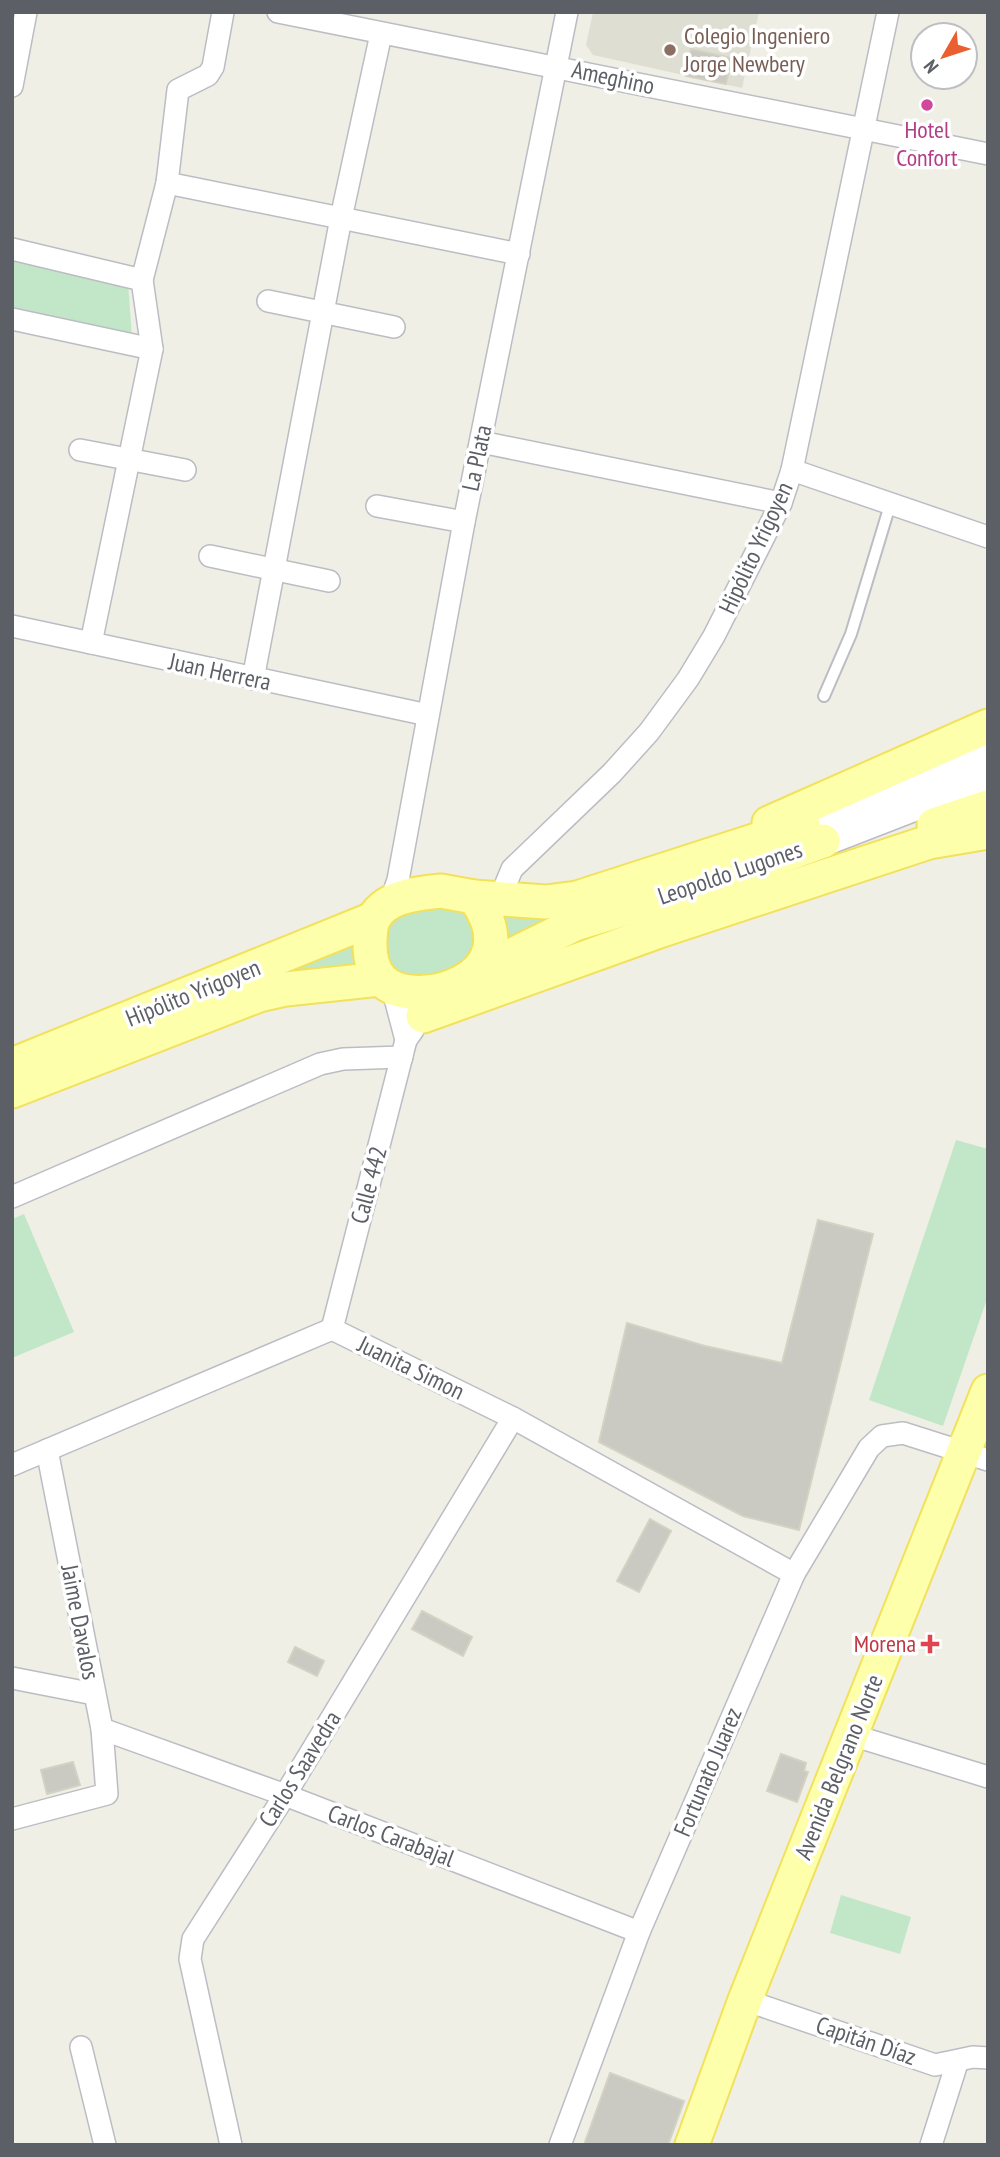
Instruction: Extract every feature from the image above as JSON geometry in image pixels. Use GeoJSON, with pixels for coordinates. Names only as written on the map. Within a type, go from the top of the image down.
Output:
{"type":"FeatureCollection","features":[{"type":"Feature","properties":{"kind":"main road"},"geometry":{"type":"LineString","coordinates":[[691,875],[803,806],[988,726]]}},
{"type":"Feature","properties":{"kind":"main road","name":"Leopoldo Lugones"},"geometry":{"type":"LineString","coordinates":[[819,831],[988,754]]}},
{"type":"Feature","properties":{"kind":"main road","name":"Leopoldo Lugones"},"geometry":{"type":"LineString","coordinates":[[466,980],[575,924],[691,875],[988,777]]}},
{"type":"Feature","properties":{"kind":"main road"},"geometry":{"type":"LineString","coordinates":[[691,875],[832,862],[988,807]]}},
{"type":"Feature","properties":{"kind":"main road"},"geometry":{"type":"LineString","coordinates":[[929,842],[988,807]]}},
{"type":"Feature","properties":{"kind":"main road"},"geometry":{"type":"LineString","coordinates":[[410,1038],[662,930],[929,842],[988,832]]}},
{"type":"Feature","properties":{"kind":"main road","name":"Leopoldo Lugones"},"geometry":{"type":"LineString","coordinates":[[488,908],[577,898],[691,875]]}},
{"type":"Feature","properties":{"kind":"main road"},"geometry":{"type":"LineString","coordinates":[[442,891],[488,908],[491,948],[466,980],[426,992],[386,983],[370,950],[381,911],[419,893],[442,891]]}},
{"type":"Feature","properties":{"kind":"main road","name":"Hipólito Yrigoyen"},"geometry":{"type":"LineString","coordinates":[[12,1065],[381,911]]}},
{"type":"Feature","properties":{"kind":"main road","name":"Hipólito Yrigoyen"},"geometry":{"type":"LineString","coordinates":[[12,1091],[259,995],[286,989],[386,983]]}},
{"type":"Feature","properties":{"kind":"main road","name":"Avenida Belgrano Norte"},"geometry":{"type":"LineString","coordinates":[[692,2145],[745,2000],[852,1735],[976,1456],[988,1391]]}},
{"type":"Feature","properties":{"kind":"street"},"geometry":{"type":"LineString","coordinates":[[12,86],[26,12]]}},
{"type":"Feature","properties":{"kind":"street"},"geometry":{"type":"LineString","coordinates":[[91,643],[152,349],[142,280],[167,183],[178,90],[208,75],[213,66],[223,12]]}},
{"type":"Feature","properties":{"kind":"street","name":"Ameghino"},"geometry":{"type":"LineString","coordinates":[[278,12],[356,20],[382,34],[556,66],[988,154]]}},
{"type":"Feature","properties":{"kind":"street","name":"La Plata"},"geometry":{"type":"LineString","coordinates":[[381,911],[398,880],[464,522],[567,12]]}},
{"type":"Feature","properties":{"kind":"street","name":"Hipólito Yrigoyen"},"geometry":{"type":"LineString","coordinates":[[488,908],[512,869],[612,773],[649,732],[688,679],[715,636],[781,503],[792,470],[888,12]]}},
{"type":"Feature","properties":{"kind":"street"},"geometry":{"type":"LineString","coordinates":[[253,679],[341,218],[382,34]]}},
{"type":"Feature","properties":{"kind":"street"},"geometry":{"type":"LineString","coordinates":[[167,183],[519,254]]}},
{"type":"Feature","properties":{"kind":"street"},"geometry":{"type":"LineString","coordinates":[[12,249],[142,280]]}},
{"type":"Feature","properties":{"kind":"street"},"geometry":{"type":"LineString","coordinates":[[268,301],[394,327]]}},
{"type":"Feature","properties":{"kind":"street"},"geometry":{"type":"LineString","coordinates":[[12,319],[152,349]]}},
{"type":"Feature","properties":{"kind":"street"},"geometry":{"type":"LineString","coordinates":[[481,442],[781,503]]}},
{"type":"Feature","properties":{"kind":"street"},"geometry":{"type":"LineString","coordinates":[[80,450],[185,470]]}},
{"type":"Feature","properties":{"kind":"street"},"geometry":{"type":"LineString","coordinates":[[792,470],[890,505],[986,532]]}},
{"type":"Feature","properties":{"kind":"street"},"geometry":{"type":"LineString","coordinates":[[377,506],[464,522]]}},
{"type":"Feature","properties":{"kind":"street"},"geometry":{"type":"LineString","coordinates":[[210,556],[329,581]]}},
{"type":"Feature","properties":{"kind":"street","name":"Juan Herrera"},"geometry":{"type":"LineString","coordinates":[[12,626],[428,715]]}},
{"type":"Feature","properties":{"kind":"street"},"geometry":{"type":"LineString","coordinates":[[12,1197],[320,1064],[410,1038],[466,980]]}},
{"type":"Feature","properties":{"kind":"street","name":"Calle 442"},"geometry":{"type":"LineString","coordinates":[[332,1329],[410,1038],[386,983]]}},
{"type":"Feature","properties":{"kind":"street","name":"Juanita Simon"},"geometry":{"type":"LineString","coordinates":[[12,1465],[332,1329],[513,1418],[794,1574]]}},
{"type":"Feature","properties":{"kind":"street","name":"Carlos Saavedra"},"geometry":{"type":"LineString","coordinates":[[231,2145],[190,1959],[193,1939],[285,1794],[513,1418]]}},
{"type":"Feature","properties":{"kind":"street","name":"Fortunato Juarez"},"geometry":{"type":"LineString","coordinates":[[560,2145],[639,1931],[794,1574],[869,1448],[882,1436],[903,1433],[976,1456]]}},
{"type":"Feature","properties":{"kind":"street","name":"Jaime Davalos"},"geometry":{"type":"LineString","coordinates":[[12,1819],[107,1794],[102,1729],[47,1450]]}},
{"type":"Feature","properties":{"kind":"street"},"geometry":{"type":"LineString","coordinates":[[12,1678],[94,1694]]}},
{"type":"Feature","properties":{"kind":"street","name":"Carlos Carabajal"},"geometry":{"type":"LineString","coordinates":[[102,1729],[285,1794],[639,1931]]}},
{"type":"Feature","properties":{"kind":"street"},"geometry":{"type":"LineString","coordinates":[[852,1735],[988,1777]]}},
{"type":"Feature","properties":{"kind":"street","name":"Capitán Díaz"},"geometry":{"type":"LineString","coordinates":[[745,2000],[935,2065],[957,2063],[974,2057],[988,2058]]}},
{"type":"Feature","properties":{"kind":"street"},"geometry":{"type":"LineString","coordinates":[[81,2047],[105,2145]]}},
{"type":"Feature","properties":{"kind":"street"},"geometry":{"type":"LineString","coordinates":[[931,2145],[957,2063]]}},
{"type":"Feature","properties":{"kind":"lane"},"geometry":{"type":"LineString","coordinates":[[824,696],[851,634],[890,505]]}},
{"type":"Feature","properties":{"kind":"shaded area","name":"Colegio Ingeniero Jorge Newbery"},"geometry":{"type":"Polygon","coordinates":[[[593,12],[759,12],[742,88],[593,55],[586,45],[593,12]]]}},
{"type":"Feature","properties":{"kind":"green space"},"geometry":{"type":"Polygon","coordinates":[[[12,258],[128,282],[132,338],[12,314],[12,258]]]}},
{"type":"Feature","properties":{"kind":"green space"},"geometry":{"type":"Polygon","coordinates":[[[422,902],[467,912],[478,930],[478,944],[471,957],[459,967],[428,978],[413,978],[399,973],[389,964],[383,938],[397,916],[422,902]]]}},
{"type":"Feature","properties":{"kind":"green space"},"geometry":{"type":"Polygon","coordinates":[[[581,912],[505,948],[501,913],[581,912]]]}},
{"type":"Feature","properties":{"kind":"green space"},"geometry":{"type":"Polygon","coordinates":[[[353,944],[357,966],[252,983],[353,944]]]}},
{"type":"Feature","properties":{"kind":"green space"},"geometry":{"type":"Polygon","coordinates":[[[956,1140],[988,1149],[988,1296],[943,1426],[869,1400],[956,1140]]]}},
{"type":"Feature","properties":{"kind":"green space"},"geometry":{"type":"Polygon","coordinates":[[[24,1214],[74,1332],[12,1358],[12,1219],[24,1214]]]}},
{"type":"Feature","properties":{"kind":"green space"},"geometry":{"type":"Polygon","coordinates":[[[841,1895],[911,1917],[900,1954],[830,1933],[841,1895]]]}},
{"type":"Feature","properties":{"kind":"building"},"geometry":{"type":"Polygon","coordinates":[[[691,49],[731,58],[726,84],[686,76],[691,49]]]}},
{"type":"Feature","properties":{"kind":"building"},"geometry":{"type":"Polygon","coordinates":[[[818,1220],[873,1234],[799,1530],[743,1516],[599,1442],[627,1323],[705,1346],[782,1363],[818,1220]]]}},
{"type":"Feature","properties":{"kind":"building"},"geometry":{"type":"Polygon","coordinates":[[[650,1519],[671,1531],[639,1592],[617,1581],[650,1519]]]}},
{"type":"Feature","properties":{"kind":"building"},"geometry":{"type":"Polygon","coordinates":[[[422,1611],[472,1637],[463,1656],[412,1629],[422,1611]]]}},
{"type":"Feature","properties":{"kind":"building"},"geometry":{"type":"Polygon","coordinates":[[[295,1647],[324,1661],[317,1676],[288,1662],[295,1647]]]}},
{"type":"Feature","properties":{"kind":"building"},"geometry":{"type":"Polygon","coordinates":[[[781,1754],[806,1763],[804,1771],[808,1772],[797,1802],[767,1791],[781,1754]]]}},
{"type":"Feature","properties":{"kind":"building"},"geometry":{"type":"Polygon","coordinates":[[[73,1762],[80,1785],[47,1794],[41,1770],[73,1762]]]}},
{"type":"Feature","properties":{"kind":"building"},"geometry":{"type":"Polygon","coordinates":[[[610,2073],[684,2101],[668,2145],[584,2145],[610,2073]]]}},
{"type":"Feature","properties":{"kind":"place","name":"Colegio Ingeniero Jorge Newbery"},"geometry":{"type":"Point","coordinates":[670,50]}},
{"type":"Feature","properties":{"kind":"place","name":"Hotel Confort"},"geometry":{"type":"Point","coordinates":[927,105]}},
{"type":"Feature","properties":{"kind":"place","name":"Morena"},"geometry":{"type":"Point","coordinates":[930,1644]}}]}
